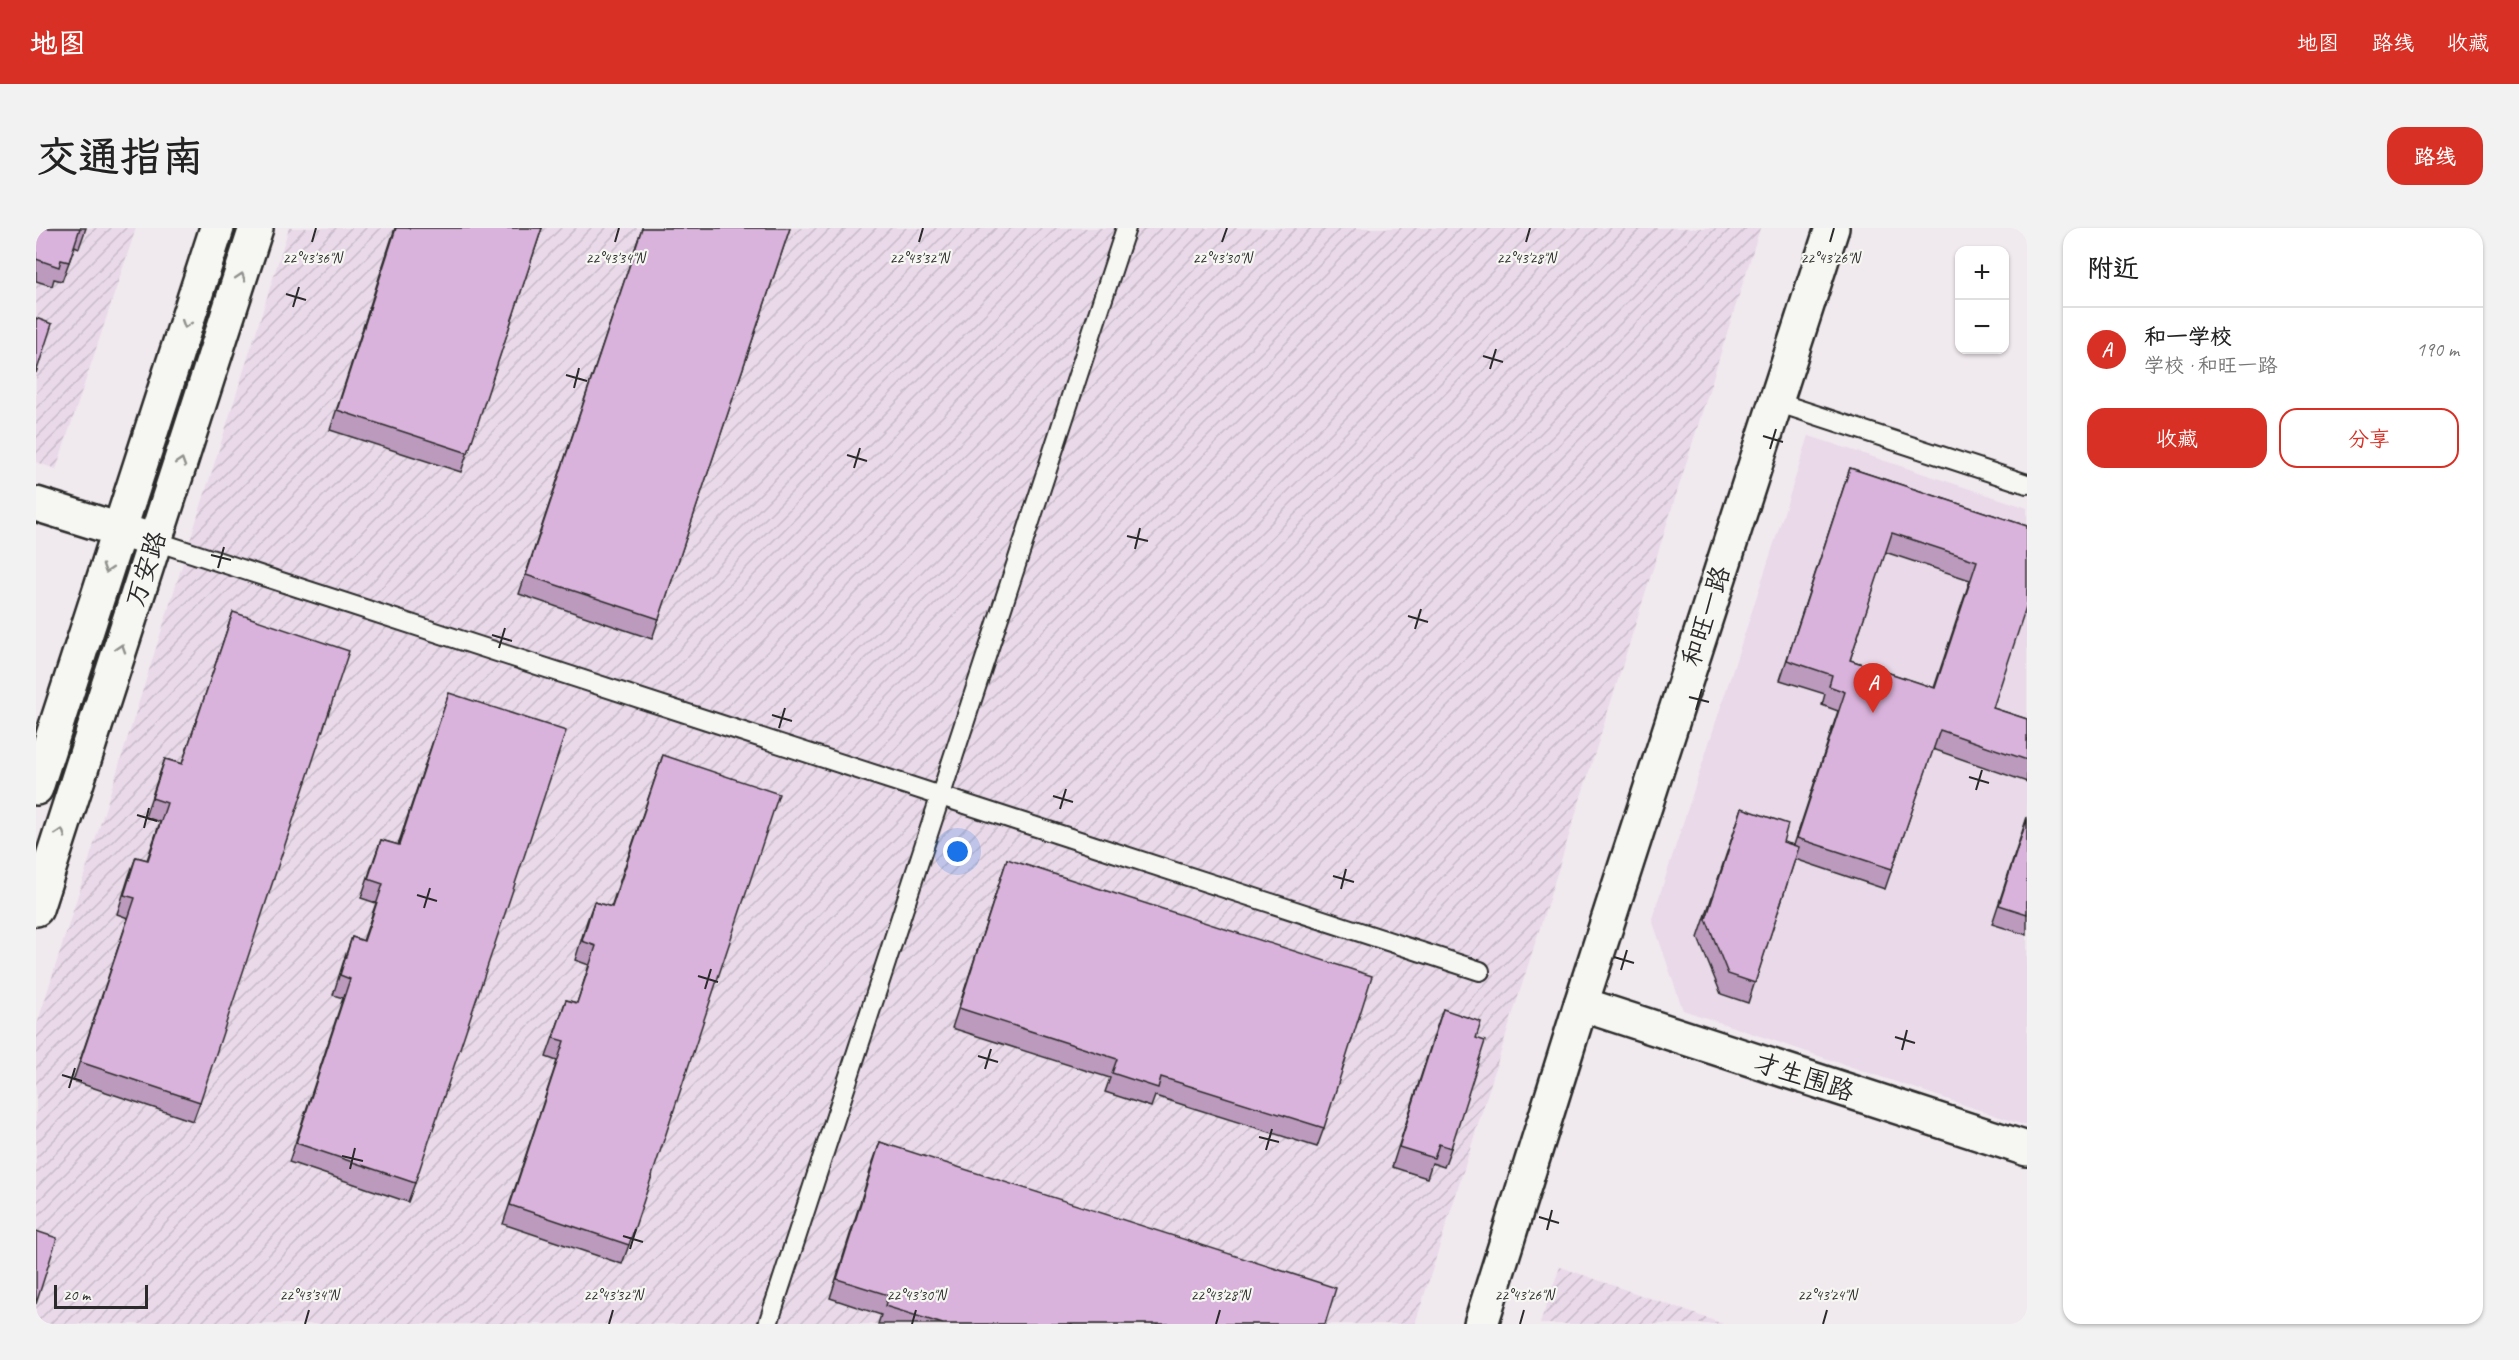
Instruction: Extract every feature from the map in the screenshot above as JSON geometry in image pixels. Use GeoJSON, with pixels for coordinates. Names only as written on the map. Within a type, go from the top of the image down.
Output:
{"type":"FeatureCollection","features":[{"type":"Feature","properties":{"kind":"street","name":"万安路"},"geometry":{"type":"LineString","coordinates":[[36,788],[217,228]]}},
{"type":"Feature","properties":{"kind":"street","name":"万安路"},"geometry":{"type":"LineString","coordinates":[[36,909],[256,228]]}},
{"type":"Feature","properties":{"kind":"street","name":"和旺一路"},"geometry":{"type":"LineString","coordinates":[[1481,1324],[1581,1004],[1832,228]]}},
{"type":"Feature","properties":{"kind":"street"},"geometry":{"type":"LineString","coordinates":[[36,504],[155,541]]}},
{"type":"Feature","properties":{"kind":"street","name":"才生围路"},"geometry":{"type":"LineString","coordinates":[[1581,1004],[2027,1149]]}},
{"type":"Feature","properties":{"kind":"lane"},"geometry":{"type":"LineString","coordinates":[[768,1324],[1126,228]]}},
{"type":"Feature","properties":{"kind":"lane"},"geometry":{"type":"LineString","coordinates":[[1776,402],[2027,484]]}},
{"type":"Feature","properties":{"kind":"lane"},"geometry":{"type":"LineString","coordinates":[[155,541],[1480,971]]}},
{"type":"Feature","properties":{"kind":"shaded area"},"geometry":{"type":"Polygon","coordinates":[[[36,228],[136,228],[56,469],[36,462],[36,228]]]}},
{"type":"Feature","properties":{"kind":"shaded area"},"geometry":{"type":"Polygon","coordinates":[[[289,228],[1760,228],[1415,1324],[36,1324],[36,1028],[289,228]]]}},
{"type":"Feature","properties":{"kind":"shaded area"},"geometry":{"type":"Polygon","coordinates":[[[1809,436],[2027,508],[2027,1126],[1683,1010],[1652,919],[1809,436]]]}},
{"type":"Feature","properties":{"kind":"shaded area"},"geometry":{"type":"Polygon","coordinates":[[[1560,1267],[1723,1324],[1540,1324],[1560,1267]]]}},
{"type":"Feature","properties":{"kind":"building"},"geometry":{"type":"Polygon","coordinates":[[[36,228],[80,228],[69,262],[61,260],[59,267],[36,259],[36,228]]]}},
{"type":"Feature","properties":{"kind":"building"},"geometry":{"type":"Polygon","coordinates":[[[396,228],[542,228],[468,453],[337,410],[396,228]]]}},
{"type":"Feature","properties":{"kind":"building"},"geometry":{"type":"Polygon","coordinates":[[[642,228],[790,228],[659,619],[526,575],[642,228]]]}},
{"type":"Feature","properties":{"kind":"building"},"geometry":{"type":"Polygon","coordinates":[[[36,318],[52,324],[36,373],[36,318]]]}},
{"type":"Feature","properties":{"kind":"building"},"geometry":{"type":"Polygon","coordinates":[[[1850,468],[2027,526],[2027,605],[1993,708],[2027,719],[2027,760],[1940,730],[1892,869],[1797,838],[1845,692],[1829,686],[1832,675],[1787,660],[1850,468]],[[1892,533],[1850,660],[1935,688],[1977,561],[1892,533]]]}},
{"type":"Feature","properties":{"kind":"building"},"geometry":{"type":"Polygon","coordinates":[[[233,612],[349,651],[200,1102],[80,1062],[135,898],[124,895],[136,857],[148,860],[167,803],[152,798],[165,759],[182,764],[233,612]]]}},
{"type":"Feature","properties":{"kind":"building"},"geometry":{"type":"Polygon","coordinates":[[[449,693],[566,731],[415,1183],[296,1143],[350,979],[340,975],[352,937],[364,941],[383,884],[368,879],[381,840],[399,845],[449,693]]]}},
{"type":"Feature","properties":{"kind":"building"},"geometry":{"type":"Polygon","coordinates":[[[663,755],[779,794],[629,1245],[510,1205],[564,1041],[553,1038],[566,1000],[577,1003],[596,946],[582,941],[594,902],[612,907],[663,755]]]}},
{"type":"Feature","properties":{"kind":"building"},"geometry":{"type":"Polygon","coordinates":[[[1742,808],[1788,824],[1783,842],[1799,847],[1755,983],[1728,974],[1706,919],[1742,808]]]}},
{"type":"Feature","properties":{"kind":"building"},"geometry":{"type":"Polygon","coordinates":[[[2027,819],[2027,914],[1999,905],[2027,819]]]}},
{"type":"Feature","properties":{"kind":"building"},"geometry":{"type":"Polygon","coordinates":[[[1007,859],[1372,976],[1324,1128],[1161,1077],[1158,1088],[1112,1073],[1117,1059],[959,1008],[1007,859]]]}},
{"type":"Feature","properties":{"kind":"building"},"geometry":{"type":"Polygon","coordinates":[[[1443,1009],[1481,1022],[1476,1038],[1485,1041],[1451,1148],[1439,1144],[1434,1158],[1399,1147],[1443,1009]]]}},
{"type":"Feature","properties":{"kind":"building"},"geometry":{"type":"Polygon","coordinates":[[[880,1142],[1336,1288],[1325,1324],[943,1324],[885,1306],[888,1295],[837,1279],[880,1142]]]}},
{"type":"Feature","properties":{"kind":"building"},"geometry":{"type":"Polygon","coordinates":[[[36,1231],[57,1238],[36,1304],[36,1231]]]}},
{"type":"Feature","properties":{"kind":"place","name":"和一学校"},"geometry":{"type":"Point","coordinates":[1873,713]}}]}
